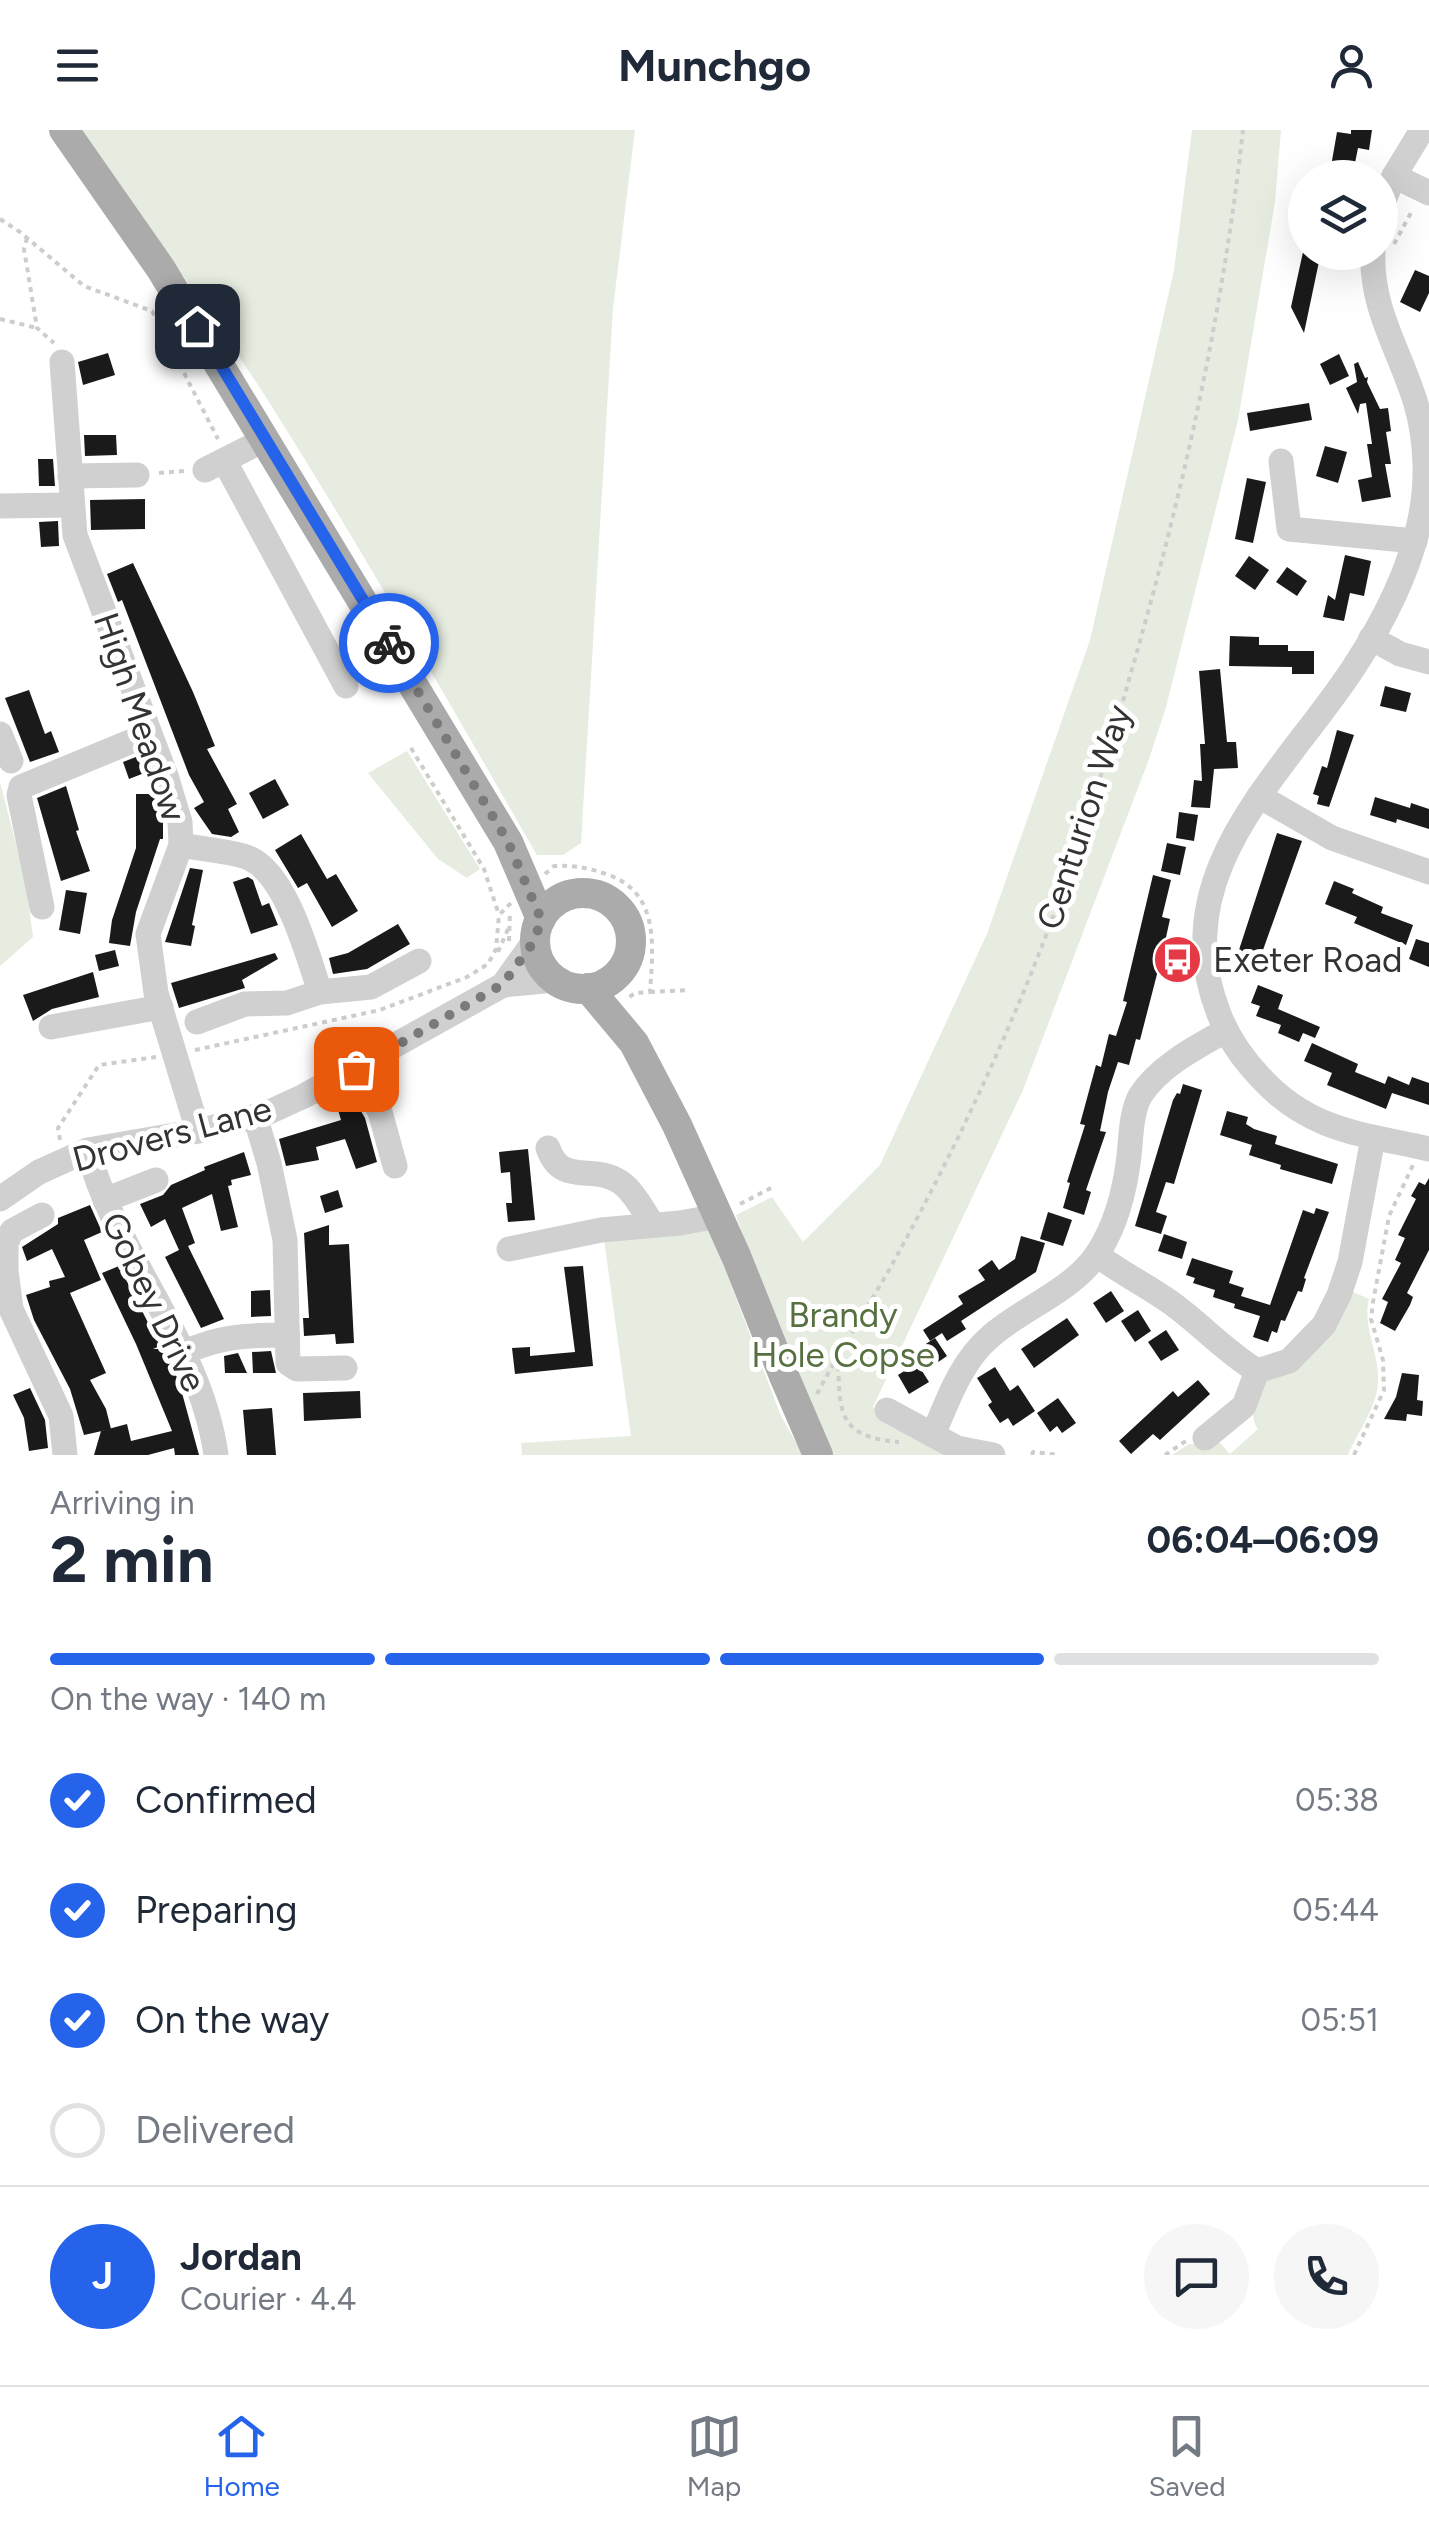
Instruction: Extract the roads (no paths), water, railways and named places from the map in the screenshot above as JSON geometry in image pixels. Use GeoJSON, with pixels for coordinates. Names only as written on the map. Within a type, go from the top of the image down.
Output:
{"type":"FeatureCollection","features":[{"type":"Feature","properties":{"kind":"main road"},"geometry":{"type":"LineString","coordinates":[[64,130],[161,269],[508,842],[564,897]]}},
{"type":"Feature","properties":{"kind":"main road"},"geometry":{"type":"LineString","coordinates":[[508,842],[523,932],[544,969],[568,986],[588,988],[611,980],[628,981]]}},
{"type":"Feature","properties":{"kind":"main road"},"geometry":{"type":"LineString","coordinates":[[523,932],[553,903],[579,893],[595,894],[621,911],[631,940],[628,981],[634,1043]]}},
{"type":"Feature","properties":{"kind":"main road"},"geometry":{"type":"LineString","coordinates":[[588,988],[634,1043],[718,1216],[818,1455]]}},
{"type":"Feature","properties":{"kind":"street"},"geometry":{"type":"LineString","coordinates":[[1398,169],[1422,130]]}},
{"type":"Feature","properties":{"kind":"street"},"geometry":{"type":"LineString","coordinates":[[1398,178],[1426,192]]}},
{"type":"Feature","properties":{"kind":"street"},"geometry":{"type":"LineString","coordinates":[[1374,270],[1384,324],[1425,422],[1423,502],[1414,541],[1392,599],[1371,638],[1336,693],[1259,796],[1222,862],[1204,915],[1206,975],[1225,1031],[1244,1059],[1290,1106],[1320,1123],[1425,1148]]}},
{"type":"Feature","properties":{"kind":"street","name":"High Meadow"},"geometry":{"type":"LineString","coordinates":[[62,362],[75,535],[180,822],[181,845],[148,934],[160,1007],[198,1131]]}},
{"type":"Feature","properties":{"kind":"street"},"geometry":{"type":"LineString","coordinates":[[266,439],[215,466],[346,686]]}},
{"type":"Feature","properties":{"kind":"street"},"geometry":{"type":"LineString","coordinates":[[1281,461],[1289,529],[1414,541]]}},
{"type":"Feature","properties":{"kind":"street"},"geometry":{"type":"LineString","coordinates":[[70,476],[138,474]]}},
{"type":"Feature","properties":{"kind":"street"},"geometry":{"type":"LineString","coordinates":[[0,506],[72,505]]}},
{"type":"Feature","properties":{"kind":"street"},"geometry":{"type":"LineString","coordinates":[[1371,638],[1400,654],[1429,662]]}},
{"type":"Feature","properties":{"kind":"street"},"geometry":{"type":"LineString","coordinates":[[0,734],[11,761]]}},
{"type":"Feature","properties":{"kind":"street"},"geometry":{"type":"LineString","coordinates":[[42,907],[18,790],[38,778],[150,734]]}},
{"type":"Feature","properties":{"kind":"street"},"geometry":{"type":"LineString","coordinates":[[1259,796],[1332,838],[1429,872]]}},
{"type":"Feature","properties":{"kind":"street"},"geometry":{"type":"LineString","coordinates":[[181,845],[249,857],[260,865],[285,900],[320,992]]}},
{"type":"Feature","properties":{"kind":"street","name":"Drovers Lane"},"geometry":{"type":"LineString","coordinates":[[0,1199],[75,1150],[198,1131],[255,1116],[356,1069],[497,977],[523,932]]}},
{"type":"Feature","properties":{"kind":"street"},"geometry":{"type":"LineString","coordinates":[[196,1022],[245,1004],[288,1003],[320,992],[371,987],[418,961]]}},
{"type":"Feature","properties":{"kind":"street","name":"Drovers Lane"},"geometry":{"type":"LineString","coordinates":[[497,977],[555,980]]}},
{"type":"Feature","properties":{"kind":"street"},"geometry":{"type":"LineString","coordinates":[[51,1027],[160,1007]]}},
{"type":"Feature","properties":{"kind":"street"},"geometry":{"type":"LineString","coordinates":[[933,1435],[955,1384],[990,1337],[1070,1281],[1097,1255],[1114,1223],[1140,1097],[1170,1067],[1225,1031]]}},
{"type":"Feature","properties":{"kind":"street"},"geometry":{"type":"LineString","coordinates":[[356,1069],[380,1112],[395,1166]]}},
{"type":"Feature","properties":{"kind":"street"},"geometry":{"type":"LineString","coordinates":[[255,1116],[285,1240],[288,1364],[291,1368],[345,1368]]}},
{"type":"Feature","properties":{"kind":"street"},"geometry":{"type":"LineString","coordinates":[[1097,1255],[1124,1276],[1172,1303],[1227,1352],[1257,1371],[1289,1361],[1324,1325],[1339,1295],[1350,1262],[1373,1138]]}},
{"type":"Feature","properties":{"kind":"street"},"geometry":{"type":"LineString","coordinates":[[548,1148],[553,1164],[560,1170],[597,1174],[622,1183],[653,1226]]}},
{"type":"Feature","properties":{"kind":"street","name":"Gobey Drive"},"geometry":{"type":"LineString","coordinates":[[75,1150],[105,1200],[183,1353],[200,1395],[216,1455]]}},
{"type":"Feature","properties":{"kind":"street"},"geometry":{"type":"LineString","coordinates":[[105,1200],[156,1180]]}},
{"type":"Feature","properties":{"kind":"street"},"geometry":{"type":"LineString","coordinates":[[42,1215],[12,1231],[6,1244],[6,1310],[61,1416],[65,1455]]}},
{"type":"Feature","properties":{"kind":"street"},"geometry":{"type":"LineString","coordinates":[[510,1249],[601,1230],[718,1216]]}},
{"type":"Feature","properties":{"kind":"street"},"geometry":{"type":"LineString","coordinates":[[183,1353],[210,1340],[235,1335],[287,1335]]}},
{"type":"Feature","properties":{"kind":"street"},"geometry":{"type":"LineString","coordinates":[[1206,1438],[1244,1406],[1257,1371]]}},
{"type":"Feature","properties":{"kind":"street"},"geometry":{"type":"LineString","coordinates":[[887,1410],[958,1448],[993,1455]]}},
{"type":"Feature","properties":{"kind":"place","name":"Exeter Road"},"geometry":{"type":"Point","coordinates":[1178,960]}},
{"type":"Feature","properties":{"kind":"park label","name":"Brandy Hole Copse"},"geometry":{"type":"Point","coordinates":[843,1335]}}]}
